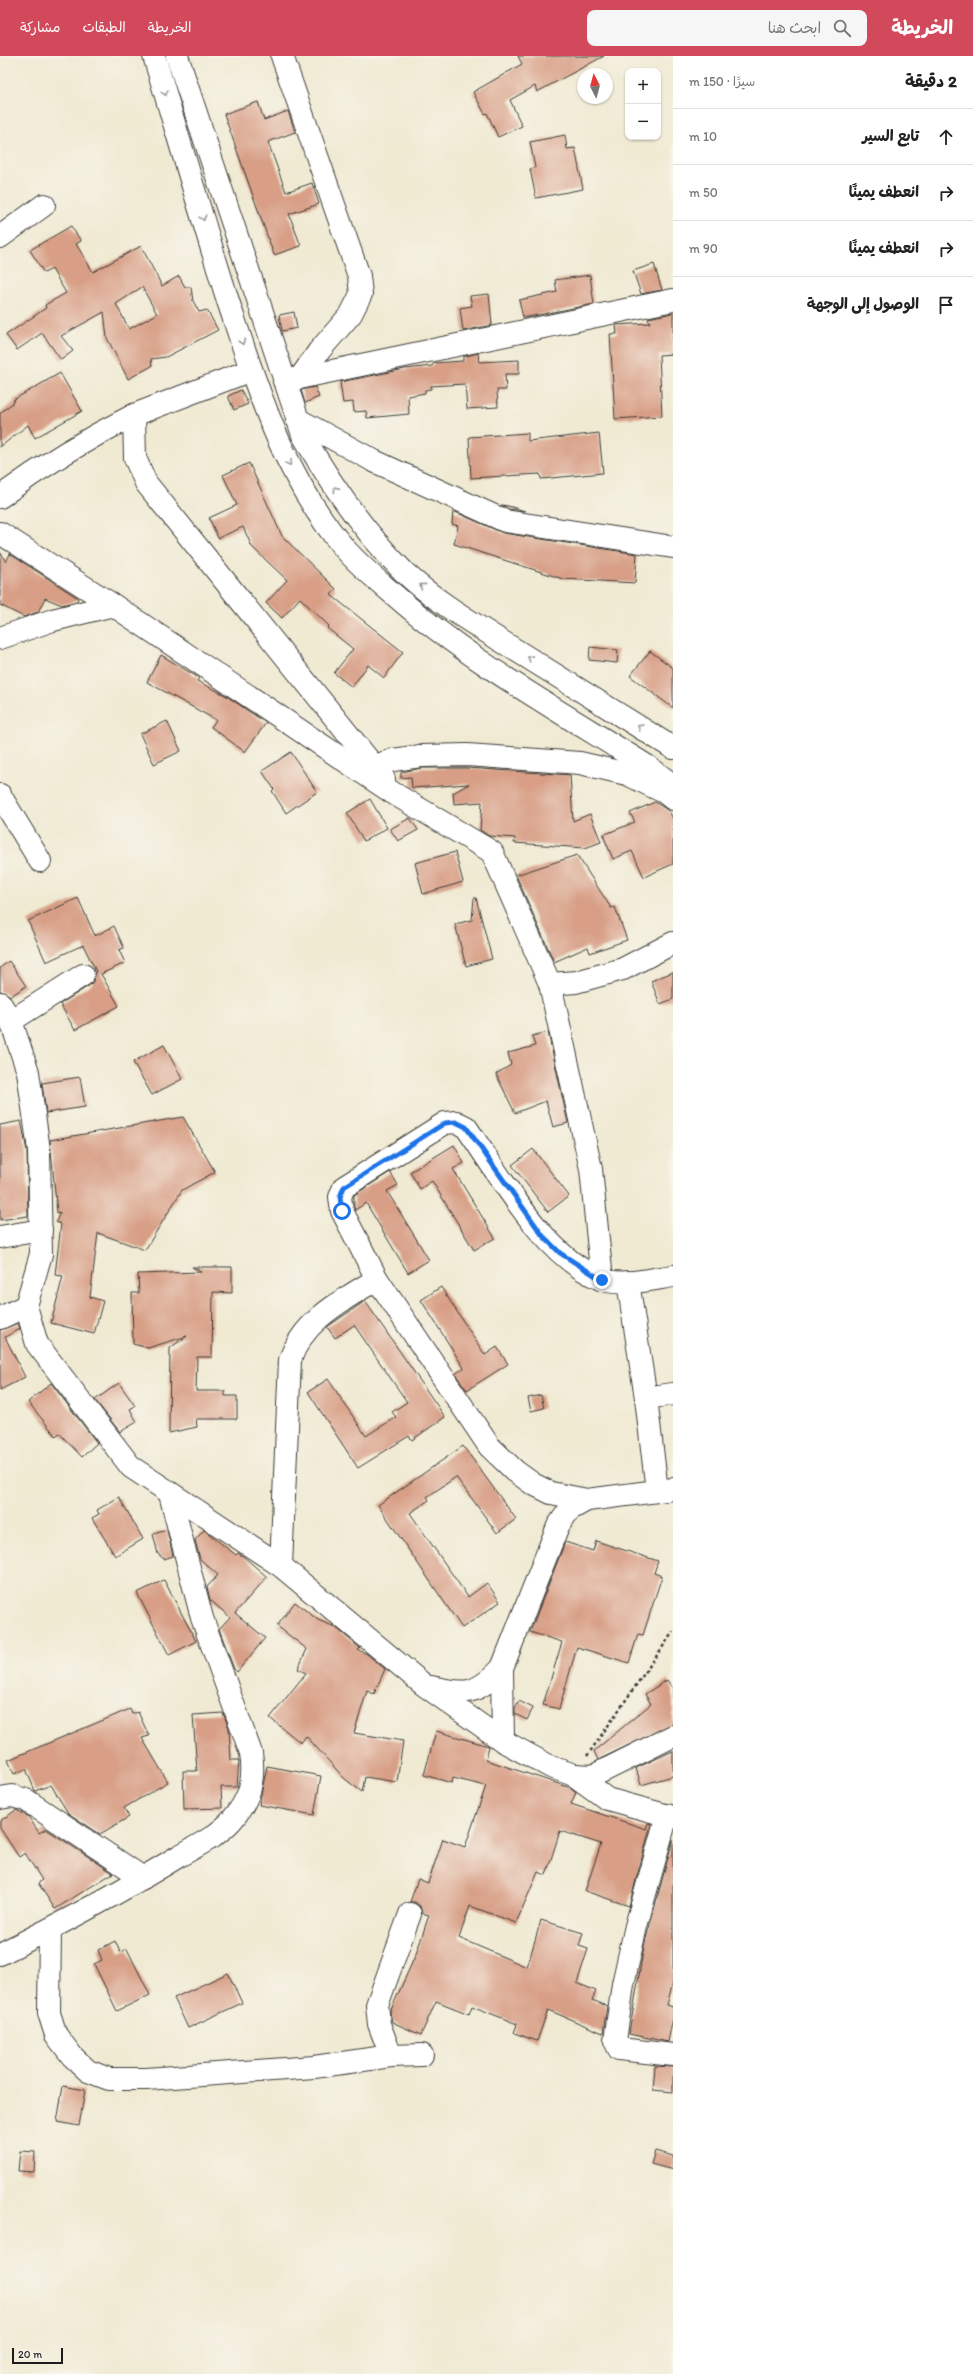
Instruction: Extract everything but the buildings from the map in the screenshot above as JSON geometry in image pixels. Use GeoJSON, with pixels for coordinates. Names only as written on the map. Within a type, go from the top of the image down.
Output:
{"type":"FeatureCollection","features":[{"type":"Feature","properties":{"kind":"street"},"geometry":{"type":"LineString","coordinates":[[154,56],[216,263],[251,370],[281,448],[302,489],[324,522],[346,550],[418,617],[469,654],[648,766],[673,785]]}},
{"type":"Feature","properties":{"kind":"street"},"geometry":{"type":"LineString","coordinates":[[177,56],[292,380],[297,419],[303,435],[325,474],[374,540],[407,574],[462,616],[673,748]]}},
{"type":"Feature","properties":{"kind":"street"},"geometry":{"type":"LineString","coordinates":[[282,56],[359,276],[361,294],[351,314],[292,380]]}},
{"type":"Feature","properties":{"kind":"street"},"geometry":{"type":"LineString","coordinates":[[0,237],[44,204]]}},
{"type":"Feature","properties":{"kind":"street"},"geometry":{"type":"LineString","coordinates":[[292,380],[673,300]]}},
{"type":"Feature","properties":{"kind":"street"},"geometry":{"type":"LineString","coordinates":[[0,497],[36,470],[85,440],[134,416],[251,370]]}},
{"type":"Feature","properties":{"kind":"street"},"geometry":{"type":"LineString","coordinates":[[134,416],[135,458],[146,483],[368,768],[393,793],[492,852],[550,984],[592,1169],[602,1280]]}},
{"type":"Feature","properties":{"kind":"street"},"geometry":{"type":"LineString","coordinates":[[297,419],[374,461],[505,521],[673,547]]}},
{"type":"Feature","properties":{"kind":"street"},"geometry":{"type":"LineString","coordinates":[[0,533],[368,768]]}},
{"type":"Feature","properties":{"kind":"street"},"geometry":{"type":"LineString","coordinates":[[0,638],[53,620],[113,605]]}},
{"type":"Feature","properties":{"kind":"street"},"geometry":{"type":"LineString","coordinates":[[368,768],[393,760],[421,756],[466,756],[580,763],[627,774],[664,792],[673,799]]}},
{"type":"Feature","properties":{"kind":"street"},"geometry":{"type":"LineString","coordinates":[[0,795],[40,861]]}},
{"type":"Feature","properties":{"kind":"street"},"geometry":{"type":"LineString","coordinates":[[550,984],[576,982],[623,969],[673,943]]}},
{"type":"Feature","properties":{"kind":"street"},"geometry":{"type":"LineString","coordinates":[[11,1021],[83,975]]}},
{"type":"Feature","properties":{"kind":"street"},"geometry":{"type":"LineString","coordinates":[[0,1003],[11,1021],[28,1072],[38,1150],[41,1254],[26,1306],[36,1344],[131,1467],[282,1566],[424,1685],[503,1741],[551,1767],[574,1775],[593,1776],[673,1736]]}},
{"type":"Feature","properties":{"kind":"street"},"geometry":{"type":"LineString","coordinates":[[628,1282],[646,1398],[665,1490],[587,1500],[551,1493],[533,1484],[515,1471],[489,1446],[377,1279],[342,1211],[340,1197],[344,1187],[445,1123],[456,1122],[466,1127],[543,1236],[560,1253],[602,1280],[628,1282],[673,1276]]}},
{"type":"Feature","properties":{"kind":"street"},"geometry":{"type":"LineString","coordinates":[[0,1237],[41,1230]]}},
{"type":"Feature","properties":{"kind":"street"},"geometry":{"type":"LineString","coordinates":[[282,1566],[290,1360],[294,1347],[313,1322],[377,1279]]}},
{"type":"Feature","properties":{"kind":"street"},"geometry":{"type":"LineString","coordinates":[[0,1318],[26,1306]]}},
{"type":"Feature","properties":{"kind":"street"},"geometry":{"type":"LineString","coordinates":[[646,1398],[673,1394]]}},
{"type":"Feature","properties":{"kind":"street"},"geometry":{"type":"LineString","coordinates":[[0,1954],[50,1930],[144,1878],[217,1833],[231,1821],[242,1807],[250,1790],[254,1772],[244,1732],[202,1618],[170,1494]]}},
{"type":"Feature","properties":{"kind":"street"},"geometry":{"type":"LineString","coordinates":[[503,1741],[502,1668],[558,1526],[569,1510],[587,1500]]}},
{"type":"Feature","properties":{"kind":"street"},"geometry":{"type":"LineString","coordinates":[[424,1685],[453,1692],[469,1692],[487,1683],[502,1668]]}},
{"type":"Feature","properties":{"kind":"street"},"geometry":{"type":"LineString","coordinates":[[574,1775],[607,1800],[670,1816],[636,1926],[623,1984],[615,2041],[619,2049],[673,2055]]}},
{"type":"Feature","properties":{"kind":"street"},"geometry":{"type":"LineString","coordinates":[[0,1798],[12,1796],[26,1800],[144,1878]]}},
{"type":"Feature","properties":{"kind":"street"},"geometry":{"type":"LineString","coordinates":[[391,2056],[378,2024],[377,2004],[410,1914]]}},
{"type":"Feature","properties":{"kind":"street"},"geometry":{"type":"LineString","coordinates":[[50,1930],[49,2013],[56,2035],[72,2056],[88,2071],[109,2079],[146,2079],[314,2067],[391,2056],[422,2055]]}},
{"type":"Feature","properties":{"kind":"path"},"geometry":{"type":"LineString","coordinates":[[574,1775],[673,1632]]}},
{"type":"Feature","properties":{"kind":"route"},"geometry":{"type":"LineString","coordinates":[[342,1211],[340,1197],[344,1187],[445,1123],[456,1122],[466,1127],[543,1236],[560,1253],[576,1265],[602,1280]]}}]}
